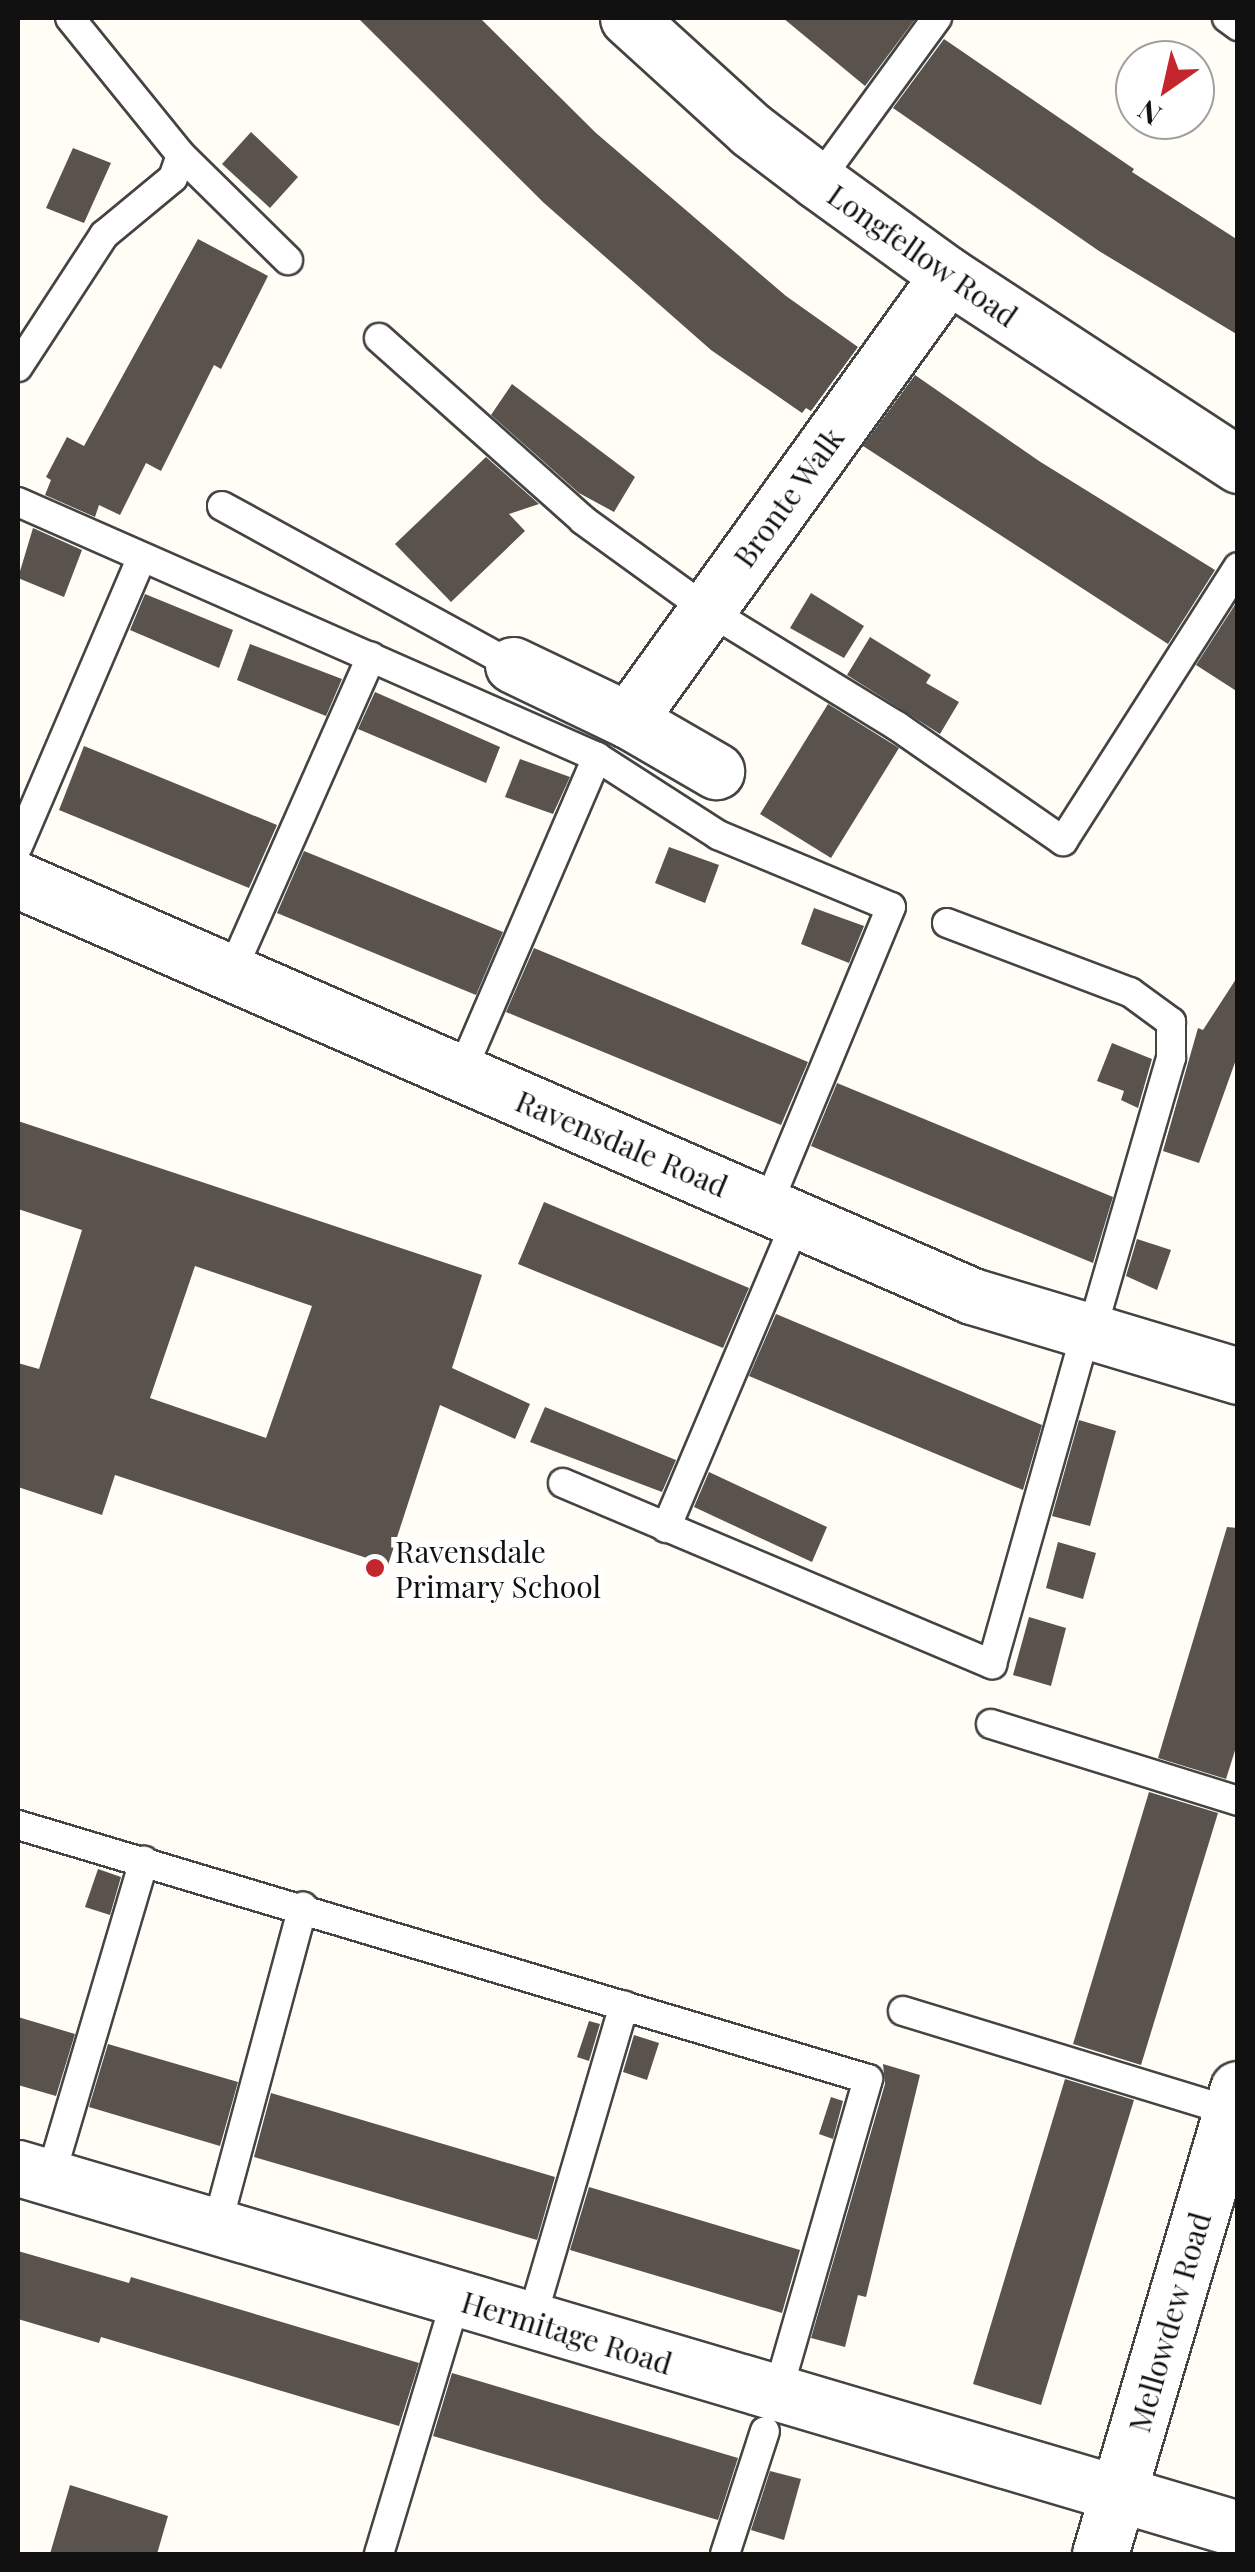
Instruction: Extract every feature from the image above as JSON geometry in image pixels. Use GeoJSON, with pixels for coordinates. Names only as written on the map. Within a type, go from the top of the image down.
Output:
{"type":"FeatureCollection","features":[{"type":"Feature","properties":{"kind":"street","name":"Longfellow Road"},"geometry":{"type":"LineString","coordinates":[[628,18],[752,130],[948,275],[1234,455]]}},
{"type":"Feature","properties":{"kind":"street","name":"Bronte Walk"},"geometry":{"type":"LineString","coordinates":[[612,738],[948,275]]}},
{"type":"Feature","properties":{"kind":"street"},"geometry":{"type":"LineString","coordinates":[[513,665],[612,738],[716,771]]}},
{"type":"Feature","properties":{"kind":"street","name":"Ravensdale Road"},"geometry":{"type":"LineString","coordinates":[[18,880],[972,1296],[1238,1376]]}},
{"type":"Feature","properties":{"kind":"street","name":"Mellowdew Road"},"geometry":{"type":"LineString","coordinates":[[1100,2554],[1234,2100]]}},
{"type":"Feature","properties":{"kind":"street","name":"Hermitage Road"},"geometry":{"type":"LineString","coordinates":[[34,2173],[531,2321],[771,2412],[1118,2495],[1238,2529]]}},
{"type":"Feature","properties":{"kind":"lane"},"geometry":{"type":"LineString","coordinates":[[70,18],[181,155],[288,260]]}},
{"type":"Feature","properties":{"kind":"lane"},"geometry":{"type":"LineString","coordinates":[[818,181],[937,18]]}},
{"type":"Feature","properties":{"kind":"lane"},"geometry":{"type":"LineString","coordinates":[[1228,18],[1238,26]]}},
{"type":"Feature","properties":{"kind":"lane"},"geometry":{"type":"LineString","coordinates":[[18,367],[104,235],[173,178],[181,155]]}},
{"type":"Feature","properties":{"kind":"lane"},"geometry":{"type":"LineString","coordinates":[[379,338],[583,520],[706,609],[897,726],[1063,841],[1238,567]]}},
{"type":"Feature","properties":{"kind":"lane"},"geometry":{"type":"LineString","coordinates":[[18,502],[371,657],[612,738],[718,835],[890,907],[666,1528]]}},
{"type":"Feature","properties":{"kind":"lane"},"geometry":{"type":"LineString","coordinates":[[222,506],[513,665]]}},
{"type":"Feature","properties":{"kind":"lane"},"geometry":{"type":"LineString","coordinates":[[18,846],[142,557]]}},
{"type":"Feature","properties":{"kind":"lane"},"geometry":{"type":"LineString","coordinates":[[231,974],[371,657]]}},
{"type":"Feature","properties":{"kind":"lane"},"geometry":{"type":"LineString","coordinates":[[462,1073],[612,738]]}},
{"type":"Feature","properties":{"kind":"lane"},"geometry":{"type":"LineString","coordinates":[[563,1483],[992,1664],[1171,1058],[1171,1022],[1130,992],[946,922]]}},
{"type":"Feature","properties":{"kind":"lane"},"geometry":{"type":"LineString","coordinates":[[991,1724],[1238,1801]]}},
{"type":"Feature","properties":{"kind":"lane"},"geometry":{"type":"LineString","coordinates":[[18,1824],[868,2079],[771,2412],[725,2554]]}},
{"type":"Feature","properties":{"kind":"lane"},"geometry":{"type":"LineString","coordinates":[[34,2173],[144,1861]]}},
{"type":"Feature","properties":{"kind":"lane"},"geometry":{"type":"LineString","coordinates":[[216,2228],[303,1907]]}},
{"type":"Feature","properties":{"kind":"lane"},"geometry":{"type":"LineString","coordinates":[[531,2321],[624,2004]]}},
{"type":"Feature","properties":{"kind":"lane"},"geometry":{"type":"LineString","coordinates":[[903,2011],[1234,2100]]}},
{"type":"Feature","properties":{"kind":"lane"},"geometry":{"type":"LineString","coordinates":[[378,2554],[456,2299]]}},
{"type":"Feature","properties":{"kind":"building"},"geometry":{"type":"Polygon","coordinates":[[[358,18],[480,18],[596,133],[786,296],[858,347],[811,411],[806,408],[802,413],[711,350],[544,203],[358,18]]]}},
{"type":"Feature","properties":{"kind":"building"},"geometry":{"type":"Polygon","coordinates":[[[783,18],[916,18],[865,86],[783,18]]]}},
{"type":"Feature","properties":{"kind":"building"},"geometry":{"type":"Polygon","coordinates":[[[944,39],[1134,169],[1132,172],[1238,240],[1238,335],[1099,251],[893,108],[944,39]]]}},
{"type":"Feature","properties":{"kind":"building"},"geometry":{"type":"Polygon","coordinates":[[[251,132],[298,177],[270,208],[222,164],[251,132]]]}},
{"type":"Feature","properties":{"kind":"building"},"geometry":{"type":"Polygon","coordinates":[[[73,148],[111,163],[84,223],[46,208],[73,148]]]}},
{"type":"Feature","properties":{"kind":"building"},"geometry":{"type":"Polygon","coordinates":[[[198,239],[268,276],[221,369],[214,365],[161,471],[146,463],[120,515],[99,505],[95,517],[45,495],[51,480],[46,477],[67,437],[84,446],[198,239]]]}},
{"type":"Feature","properties":{"kind":"building"},"geometry":{"type":"Polygon","coordinates":[[[915,375],[1039,461],[1215,570],[1168,644],[863,446],[915,375]]]}},
{"type":"Feature","properties":{"kind":"building"},"geometry":{"type":"Polygon","coordinates":[[[512,384],[635,477],[614,512],[579,493],[491,415],[512,384]]]}},
{"type":"Feature","properties":{"kind":"building"},"geometry":{"type":"Polygon","coordinates":[[[486,457],[539,504],[509,514],[525,531],[451,602],[395,544],[486,457]]]}},
{"type":"Feature","properties":{"kind":"building"},"geometry":{"type":"Polygon","coordinates":[[[33,528],[82,550],[64,597],[18,578],[33,528]]]}},
{"type":"Feature","properties":{"kind":"building"},"geometry":{"type":"Polygon","coordinates":[[[811,593],[864,626],[844,658],[790,628],[811,593]]]}},
{"type":"Feature","properties":{"kind":"building"},"geometry":{"type":"Polygon","coordinates":[[[145,594],[233,630],[219,668],[130,630],[145,594]]]}},
{"type":"Feature","properties":{"kind":"building"},"geometry":{"type":"Polygon","coordinates":[[[1238,600],[1238,692],[1196,665],[1238,600]]]}},
{"type":"Feature","properties":{"kind":"building"},"geometry":{"type":"Polygon","coordinates":[[[870,637],[931,675],[926,683],[959,702],[940,734],[847,675],[870,637]]]}},
{"type":"Feature","properties":{"kind":"building"},"geometry":{"type":"Polygon","coordinates":[[[250,644],[342,679],[326,716],[237,680],[250,644]]]}},
{"type":"Feature","properties":{"kind":"building"},"geometry":{"type":"Polygon","coordinates":[[[375,692],[500,747],[486,783],[358,729],[375,692]]]}},
{"type":"Feature","properties":{"kind":"building"},"geometry":{"type":"Polygon","coordinates":[[[828,704],[899,748],[831,858],[760,814],[828,704]]]}},
{"type":"Feature","properties":{"kind":"building"},"geometry":{"type":"Polygon","coordinates":[[[84,746],[277,825],[249,888],[59,810],[84,746]]]}},
{"type":"Feature","properties":{"kind":"building"},"geometry":{"type":"Polygon","coordinates":[[[520,759],[570,777],[553,814],[505,797],[520,759]]]}},
{"type":"Feature","properties":{"kind":"building"},"geometry":{"type":"Polygon","coordinates":[[[669,847],[719,865],[705,903],[655,883],[669,847]]]}},
{"type":"Feature","properties":{"kind":"building"},"geometry":{"type":"Polygon","coordinates":[[[304,851],[503,932],[476,995],[277,913],[304,851]]]}},
{"type":"Feature","properties":{"kind":"building"},"geometry":{"type":"Polygon","coordinates":[[[814,908],[864,926],[849,963],[801,944],[814,908]]]}},
{"type":"Feature","properties":{"kind":"building"},"geometry":{"type":"Polygon","coordinates":[[[534,948],[808,1062],[781,1125],[506,1012],[534,948]]]}},
{"type":"Feature","properties":{"kind":"building"},"geometry":{"type":"Polygon","coordinates":[[[1238,976],[1238,1054],[1199,1163],[1163,1151],[1198,1028],[1203,1030],[1238,976]]]}},
{"type":"Feature","properties":{"kind":"building"},"geometry":{"type":"Polygon","coordinates":[[[1112,1043],[1152,1059],[1138,1108],[1121,1100],[1124,1091],[1097,1081],[1112,1043]]]}},
{"type":"Feature","properties":{"kind":"building"},"geometry":{"type":"Polygon","coordinates":[[[837,1083],[1113,1197],[1093,1263],[811,1146],[837,1083]]]}},
{"type":"Feature","properties":{"kind":"building"},"geometry":{"type":"Polygon","coordinates":[[[18,1121],[482,1275],[452,1368],[530,1404],[515,1439],[440,1405],[388,1565],[115,1475],[102,1515],[18,1487],[18,1363],[39,1369],[82,1230],[18,1209],[18,1121]],[[195,1266],[150,1398],[266,1438],[312,1306],[195,1266]]]}},
{"type":"Feature","properties":{"kind":"building"},"geometry":{"type":"Polygon","coordinates":[[[544,1202],[749,1288],[723,1348],[518,1264],[544,1202]]]}},
{"type":"Feature","properties":{"kind":"building"},"geometry":{"type":"Polygon","coordinates":[[[1137,1239],[1171,1250],[1157,1290],[1126,1276],[1137,1239]]]}},
{"type":"Feature","properties":{"kind":"building"},"geometry":{"type":"Polygon","coordinates":[[[776,1314],[1042,1425],[1023,1490],[749,1376],[776,1314]]]}},
{"type":"Feature","properties":{"kind":"building"},"geometry":{"type":"Polygon","coordinates":[[[545,1407],[676,1460],[662,1492],[530,1442],[545,1407]]]}},
{"type":"Feature","properties":{"kind":"building"},"geometry":{"type":"Polygon","coordinates":[[[1079,1420],[1116,1431],[1090,1526],[1052,1516],[1079,1420]]]}},
{"type":"Feature","properties":{"kind":"building"},"geometry":{"type":"Polygon","coordinates":[[[709,1472],[827,1527],[812,1562],[694,1507],[709,1472]]]}},
{"type":"Feature","properties":{"kind":"building"},"geometry":{"type":"Polygon","coordinates":[[[1227,1527],[1238,1528],[1238,1741],[1226,1779],[1158,1758],[1227,1527]]]}},
{"type":"Feature","properties":{"kind":"building"},"geometry":{"type":"Polygon","coordinates":[[[1058,1542],[1096,1553],[1083,1599],[1046,1588],[1058,1542]]]}},
{"type":"Feature","properties":{"kind":"building"},"geometry":{"type":"Polygon","coordinates":[[[1029,1617],[1066,1628],[1051,1686],[1013,1675],[1029,1617]]]}},
{"type":"Feature","properties":{"kind":"building"},"geometry":{"type":"Polygon","coordinates":[[[1149,1792],[1218,1813],[1141,2065],[1073,2044],[1149,1792]]]}},
{"type":"Feature","properties":{"kind":"building"},"geometry":{"type":"Polygon","coordinates":[[[98,1869],[121,1877],[110,1915],[85,1907],[98,1869]]]}},
{"type":"Feature","properties":{"kind":"building"},"geometry":{"type":"Polygon","coordinates":[[[18,2017],[75,2034],[56,2096],[18,2085],[18,2017]]]}},
{"type":"Feature","properties":{"kind":"building"},"geometry":{"type":"Polygon","coordinates":[[[589,2021],[600,2024],[589,2061],[577,2057],[589,2021]]]}},
{"type":"Feature","properties":{"kind":"building"},"geometry":{"type":"Polygon","coordinates":[[[634,2035],[659,2043],[647,2080],[623,2072],[634,2035]]]}},
{"type":"Feature","properties":{"kind":"building"},"geometry":{"type":"Polygon","coordinates":[[[108,2044],[238,2082],[220,2146],[89,2107],[108,2044]]]}},
{"type":"Feature","properties":{"kind":"building"},"geometry":{"type":"Polygon","coordinates":[[[883,2064],[920,2075],[866,2297],[858,2295],[845,2347],[811,2338],[885,2084],[883,2064]]]}},
{"type":"Feature","properties":{"kind":"building"},"geometry":{"type":"Polygon","coordinates":[[[1065,2079],[1134,2100],[1041,2405],[973,2384],[1065,2079]]]}},
{"type":"Feature","properties":{"kind":"building"},"geometry":{"type":"Polygon","coordinates":[[[271,2093],[555,2177],[537,2240],[254,2157],[271,2093]]]}},
{"type":"Feature","properties":{"kind":"building"},"geometry":{"type":"Polygon","coordinates":[[[831,2097],[843,2101],[833,2139],[819,2134],[831,2097]]]}},
{"type":"Feature","properties":{"kind":"building"},"geometry":{"type":"Polygon","coordinates":[[[589,2187],[800,2250],[782,2313],[570,2250],[589,2187]]]}},
{"type":"Feature","properties":{"kind":"building"},"geometry":{"type":"Polygon","coordinates":[[[18,2251],[129,2283],[131,2277],[419,2363],[399,2426],[101,2337],[99,2343],[18,2319],[18,2251]]]}},
{"type":"Feature","properties":{"kind":"building"},"geometry":{"type":"Polygon","coordinates":[[[452,2373],[738,2458],[718,2520],[433,2436],[452,2373]]]}},
{"type":"Feature","properties":{"kind":"building"},"geometry":{"type":"Polygon","coordinates":[[[770,2471],[801,2479],[784,2540],[751,2530],[770,2471]]]}},
{"type":"Feature","properties":{"kind":"building"},"geometry":{"type":"Polygon","coordinates":[[[70,2485],[168,2516],[157,2554],[50,2554],[70,2485]]]}},
{"type":"Feature","properties":{"kind":"place","name":"Ravensdale Primary School"},"geometry":{"type":"Point","coordinates":[375,1568]}}]}
